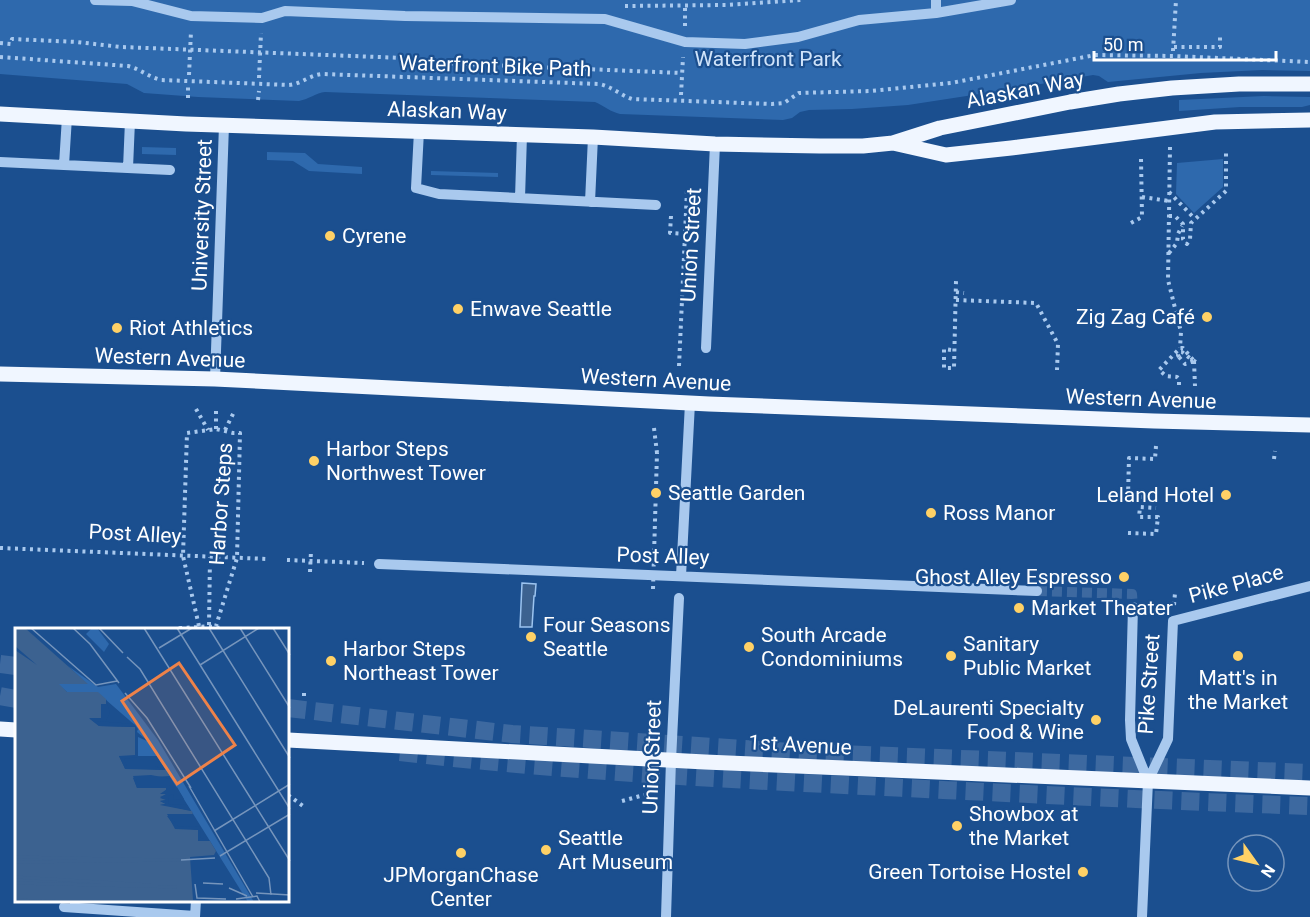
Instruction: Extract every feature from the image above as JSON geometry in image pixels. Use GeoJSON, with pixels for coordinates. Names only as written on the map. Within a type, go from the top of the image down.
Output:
{"type":"FeatureCollection","features":[{"type":"Feature","properties":{"kind":"main road","name":"Alaskan Way"},"geometry":{"type":"LineString","coordinates":[[0,114],[225,125],[593,137],[715,144],[863,146],[893,143],[940,128],[1119,94],[1239,84],[1310,84]]}},
{"type":"Feature","properties":{"kind":"main road","name":"Alaskan Way"},"geometry":{"type":"LineString","coordinates":[[893,143],[946,154],[1215,122],[1310,120]]}},
{"type":"Feature","properties":{"kind":"main road","name":"Western Avenue"},"geometry":{"type":"LineString","coordinates":[[0,374],[215,379],[690,404],[1310,425]]}},
{"type":"Feature","properties":{"kind":"main road"},"geometry":{"type":"LineString","coordinates":[[0,729],[15,730]]}},
{"type":"Feature","properties":{"kind":"main road","name":"1st Avenue"},"geometry":{"type":"LineString","coordinates":[[290,740],[671,760],[1310,788]]}},
{"type":"Feature","properties":{"kind":"street"},"geometry":{"type":"LineString","coordinates":[[94,0],[132,1],[191,16],[262,18],[285,11],[605,20],[685,42],[746,44],[798,37],[859,20],[936,13],[1011,0]]}},
{"type":"Feature","properties":{"kind":"street"},"geometry":{"type":"LineString","coordinates":[[936,0],[936,13]]}},
{"type":"Feature","properties":{"kind":"street"},"geometry":{"type":"LineString","coordinates":[[64,165],[67,117]]}},
{"type":"Feature","properties":{"kind":"street"},"geometry":{"type":"LineString","coordinates":[[128,168],[130,121]]}},
{"type":"Feature","properties":{"kind":"street","name":"University Street"},"geometry":{"type":"LineString","coordinates":[[215,379],[225,125]]}},
{"type":"Feature","properties":{"kind":"street"},"geometry":{"type":"LineString","coordinates":[[419,131],[416,188],[439,194],[656,205]]}},
{"type":"Feature","properties":{"kind":"street"},"geometry":{"type":"LineString","coordinates":[[520,198],[522,135]]}},
{"type":"Feature","properties":{"kind":"street"},"geometry":{"type":"LineString","coordinates":[[590,202],[593,137]]}},
{"type":"Feature","properties":{"kind":"street","name":"Union Street"},"geometry":{"type":"LineString","coordinates":[[706,348],[715,144]]}},
{"type":"Feature","properties":{"kind":"street"},"geometry":{"type":"LineString","coordinates":[[0,162],[170,170]]}},
{"type":"Feature","properties":{"kind":"street"},"geometry":{"type":"LineString","coordinates":[[681,576],[690,404]]}},
{"type":"Feature","properties":{"kind":"street","name":"Post Alley"},"geometry":{"type":"LineString","coordinates":[[379,564],[1037,591]]}},
{"type":"Feature","properties":{"kind":"street","name":"Pike Place"},"geometry":{"type":"LineString","coordinates":[[1173,621],[1310,586]]}},
{"type":"Feature","properties":{"kind":"street","name":"Union Street"},"geometry":{"type":"LineString","coordinates":[[666,917],[679,598]]}},
{"type":"Feature","properties":{"kind":"street","name":"Pike Street"},"geometry":{"type":"LineString","coordinates":[[1133,607],[1131,738],[1148,781]]}},
{"type":"Feature","properties":{"kind":"street","name":"Pike Street"},"geometry":{"type":"LineString","coordinates":[[1142,917],[1148,781],[1168,739],[1173,621]]}},
{"type":"Feature","properties":{"kind":"street"},"geometry":{"type":"LineString","coordinates":[[64,907],[195,916]]}},
{"type":"Feature","properties":{"kind":"path"},"geometry":{"type":"LineString","coordinates":[[685,6],[802,0]]}},
{"type":"Feature","properties":{"kind":"path"},"geometry":{"type":"LineString","coordinates":[[1176,0],[1173,49],[1220,47],[1220,37]]}},
{"type":"Feature","properties":{"kind":"path"},"geometry":{"type":"LineString","coordinates":[[189,75],[191,16]]}},
{"type":"Feature","properties":{"kind":"path"},"geometry":{"type":"LineString","coordinates":[[259,78],[262,18]]}},
{"type":"Feature","properties":{"kind":"path"},"geometry":{"type":"LineString","coordinates":[[0,43],[11,44],[12,39],[121,47],[404,58],[417,59],[417,62],[682,73]]}},
{"type":"Feature","properties":{"kind":"path","name":"Waterfront Bike Path"},"geometry":{"type":"LineString","coordinates":[[0,57],[128,66],[161,80],[289,85],[299,84],[322,74],[518,81],[605,85],[632,99],[772,104],[784,103],[799,93],[881,90],[951,83],[1095,55],[1310,62]]}},
{"type":"Feature","properties":{"kind":"path"},"geometry":{"type":"LineString","coordinates":[[188,87],[188,98]]}},
{"type":"Feature","properties":{"kind":"path"},"geometry":{"type":"LineString","coordinates":[[258,100],[259,91]]}},
{"type":"Feature","properties":{"kind":"path"},"geometry":{"type":"LineString","coordinates":[[1170,140],[1168,280],[1181,332],[1181,348],[1160,370],[1166,376],[1177,377],[1179,385]]}},
{"type":"Feature","properties":{"kind":"path"},"geometry":{"type":"LineString","coordinates":[[1169,216],[1175,216],[1183,224],[1183,239],[1187,244],[1190,239],[1191,223],[1226,191],[1226,149]]}},
{"type":"Feature","properties":{"kind":"path"},"geometry":{"type":"LineString","coordinates":[[1131,223],[1142,217],[1141,159]]}},
{"type":"Feature","properties":{"kind":"path"},"geometry":{"type":"LineString","coordinates":[[679,366],[687,190]]}},
{"type":"Feature","properties":{"kind":"path"},"geometry":{"type":"LineString","coordinates":[[1169,192],[1195,219]]}},
{"type":"Feature","properties":{"kind":"path"},"geometry":{"type":"LineString","coordinates":[[1142,197],[1169,201]]}},
{"type":"Feature","properties":{"kind":"path"},"geometry":{"type":"LineString","coordinates":[[1168,254],[1178,243],[1178,234],[1183,224]]}},
{"type":"Feature","properties":{"kind":"path"},"geometry":{"type":"LineString","coordinates":[[670,233],[685,234]]}},
{"type":"Feature","properties":{"kind":"path"},"geometry":{"type":"LineString","coordinates":[[951,350],[944,349],[944,368],[954,368],[956,281]]}},
{"type":"Feature","properties":{"kind":"path"},"geometry":{"type":"LineString","coordinates":[[956,292],[964,293]]}},
{"type":"Feature","properties":{"kind":"path"},"geometry":{"type":"LineString","coordinates":[[956,300],[1036,303],[1058,344],[1057,370]]}},
{"type":"Feature","properties":{"kind":"path"},"geometry":{"type":"LineString","coordinates":[[1181,348],[1194,361],[1195,386]]}},
{"type":"Feature","properties":{"kind":"path"},"geometry":{"type":"LineString","coordinates":[[1194,361],[1185,364],[1179,357],[1179,352],[1182,352],[1199,364]]}},
{"type":"Feature","properties":{"kind":"path","name":"Harbor Steps"},"geometry":{"type":"LineString","coordinates":[[196,409],[208,430]]}},
{"type":"Feature","properties":{"kind":"path","name":"Harbor Steps"},"geometry":{"type":"LineString","coordinates":[[216,409],[216,429]]}},
{"type":"Feature","properties":{"kind":"path","name":"Harbor Steps"},"geometry":{"type":"LineString","coordinates":[[225,430],[235,410]]}},
{"type":"Feature","properties":{"kind":"path"},"geometry":{"type":"LineString","coordinates":[[653,589],[657,453],[654,428]]}},
{"type":"Feature","properties":{"kind":"path","name":"Harbor Steps"},"geometry":{"type":"LineString","coordinates":[[200,626],[183,556],[187,433],[216,429],[240,433],[241,500],[237,558],[216,626]]}},
{"type":"Feature","properties":{"kind":"path"},"geometry":{"type":"LineString","coordinates":[[1156,447],[1155,459],[1129,458],[1128,496],[1157,498]]}},
{"type":"Feature","properties":{"kind":"path"},"geometry":{"type":"LineString","coordinates":[[1274,459],[1275,451]]}},
{"type":"Feature","properties":{"kind":"path"},"geometry":{"type":"LineString","coordinates":[[1128,533],[1156,534],[1158,517],[1139,517],[1140,507],[1156,508]]}},
{"type":"Feature","properties":{"kind":"path","name":"Post Alley"},"geometry":{"type":"LineString","coordinates":[[0,548],[268,559]]}},
{"type":"Feature","properties":{"kind":"path"},"geometry":{"type":"LineString","coordinates":[[310,572],[311,551]]}},
{"type":"Feature","properties":{"kind":"path","name":"Harbor Steps"},"geometry":{"type":"LineString","coordinates":[[208,625],[210,557]]}},
{"type":"Feature","properties":{"kind":"path"},"geometry":{"type":"LineString","coordinates":[[287,560],[379,564]]}},
{"type":"Feature","properties":{"kind":"path"},"geometry":{"type":"LineString","coordinates":[[1174,601],[1175,593]]}},
{"type":"Feature","properties":{"kind":"path"},"geometry":{"type":"LineString","coordinates":[[192,628],[208,625],[221,628]]}},
{"type":"Feature","properties":{"kind":"path"},"geometry":{"type":"LineString","coordinates":[[622,801],[644,795]]}},
{"type":"Feature","properties":{"kind":"path"},"geometry":{"type":"LineString","coordinates":[[290,796],[303,806]]}},
{"type":"Feature","properties":{"kind":"green space","name":"Waterfront Park"},"geometry":{"type":"Polygon","coordinates":[[[0,0],[1310,0],[1310,71],[1262,70],[1201,73],[1108,82],[1093,75],[908,105],[809,110],[783,120],[620,114],[595,102],[325,92],[299,101],[198,97],[144,93],[127,84],[0,74],[0,0]]]}},
{"type":"Feature","properties":{"kind":"green space"},"geometry":{"type":"Polygon","coordinates":[[[1264,96],[1310,97],[1310,105],[1179,111],[1179,100],[1264,96]]]}},
{"type":"Feature","properties":{"kind":"green space"},"geometry":{"type":"Polygon","coordinates":[[[142,147],[176,148],[176,155],[142,154],[142,147]]]}},
{"type":"Feature","properties":{"kind":"green space"},"geometry":{"type":"Polygon","coordinates":[[[267,152],[305,153],[318,164],[362,167],[362,174],[309,171],[293,161],[267,160],[267,152]]]}},
{"type":"Feature","properties":{"kind":"green space"},"geometry":{"type":"Polygon","coordinates":[[[1223,159],[1223,187],[1194,213],[1176,194],[1177,163],[1223,159]]]}},
{"type":"Feature","properties":{"kind":"green space"},"geometry":{"type":"Polygon","coordinates":[[[431,171],[498,173],[498,177],[431,175],[431,171]]]}},
{"type":"Feature","properties":{"kind":"shaded area"},"geometry":{"type":"Polygon","coordinates":[[[522,583],[536,584],[532,627],[520,627],[522,583]]]}},
{"type":"Feature","properties":{"kind":"tunnel"},"geometry":{"type":"LineString","coordinates":[[1037,591],[1132,594],[1133,607]]}},
{"type":"Feature","properties":{"kind":"tunnel"},"geometry":{"type":"LineString","coordinates":[[0,664],[15,666]]}},
{"type":"Feature","properties":{"kind":"tunnel"},"geometry":{"type":"LineString","coordinates":[[0,696],[15,699]]}},
{"type":"Feature","properties":{"kind":"tunnel"},"geometry":{"type":"LineString","coordinates":[[290,708],[512,734],[791,752],[1310,773]]}},
{"type":"Feature","properties":{"kind":"tunnel"},"geometry":{"type":"LineString","coordinates":[[400,752],[581,769],[703,777],[1310,806]]}},
{"type":"Feature","properties":{"kind":"place","name":"Cyrene"},"geometry":{"type":"Point","coordinates":[330,236]}},
{"type":"Feature","properties":{"kind":"place","name":"Enwave Seattle"},"geometry":{"type":"Point","coordinates":[458,309]}},
{"type":"Feature","properties":{"kind":"place","name":"Zig Zag Café"},"geometry":{"type":"Point","coordinates":[1207,317]}},
{"type":"Feature","properties":{"kind":"place","name":"Riot Athletics"},"geometry":{"type":"Point","coordinates":[117,328]}},
{"type":"Feature","properties":{"kind":"place","name":"Harbor Steps Northwest Tower"},"geometry":{"type":"Point","coordinates":[314,461]}},
{"type":"Feature","properties":{"kind":"place","name":"Seattle Garden"},"geometry":{"type":"Point","coordinates":[656,493]}},
{"type":"Feature","properties":{"kind":"place","name":"Leland Hotel"},"geometry":{"type":"Point","coordinates":[1226,495]}},
{"type":"Feature","properties":{"kind":"place","name":"Ross Manor"},"geometry":{"type":"Point","coordinates":[931,513]}},
{"type":"Feature","properties":{"kind":"place","name":"Ghost Alley Espresso"},"geometry":{"type":"Point","coordinates":[1124,577]}},
{"type":"Feature","properties":{"kind":"place","name":"Market Theater"},"geometry":{"type":"Point","coordinates":[1019,608]}},
{"type":"Feature","properties":{"kind":"place","name":"Four Seasons Seattle"},"geometry":{"type":"Point","coordinates":[531,637]}},
{"type":"Feature","properties":{"kind":"place","name":"South Arcade Condominiums"},"geometry":{"type":"Point","coordinates":[749,647]}},
{"type":"Feature","properties":{"kind":"place","name":"Sanitary Public Market"},"geometry":{"type":"Point","coordinates":[951,656]}},
{"type":"Feature","properties":{"kind":"place","name":"Matt's in the Market"},"geometry":{"type":"Point","coordinates":[1238,656]}},
{"type":"Feature","properties":{"kind":"place","name":"Harbor Steps Northeast Tower"},"geometry":{"type":"Point","coordinates":[331,661]}},
{"type":"Feature","properties":{"kind":"place","name":"DeLaurenti Specialty Food & Wine"},"geometry":{"type":"Point","coordinates":[1096,720]}},
{"type":"Feature","properties":{"kind":"place","name":"Showbox at the Market"},"geometry":{"type":"Point","coordinates":[957,826]}},
{"type":"Feature","properties":{"kind":"place","name":"Seattle Art Museum"},"geometry":{"type":"Point","coordinates":[546,850]}},
{"type":"Feature","properties":{"kind":"place","name":"JPMorganChase Center"},"geometry":{"type":"Point","coordinates":[461,853]}},
{"type":"Feature","properties":{"kind":"place","name":"Green Tortoise Hostel"},"geometry":{"type":"Point","coordinates":[1083,872]}}]}
